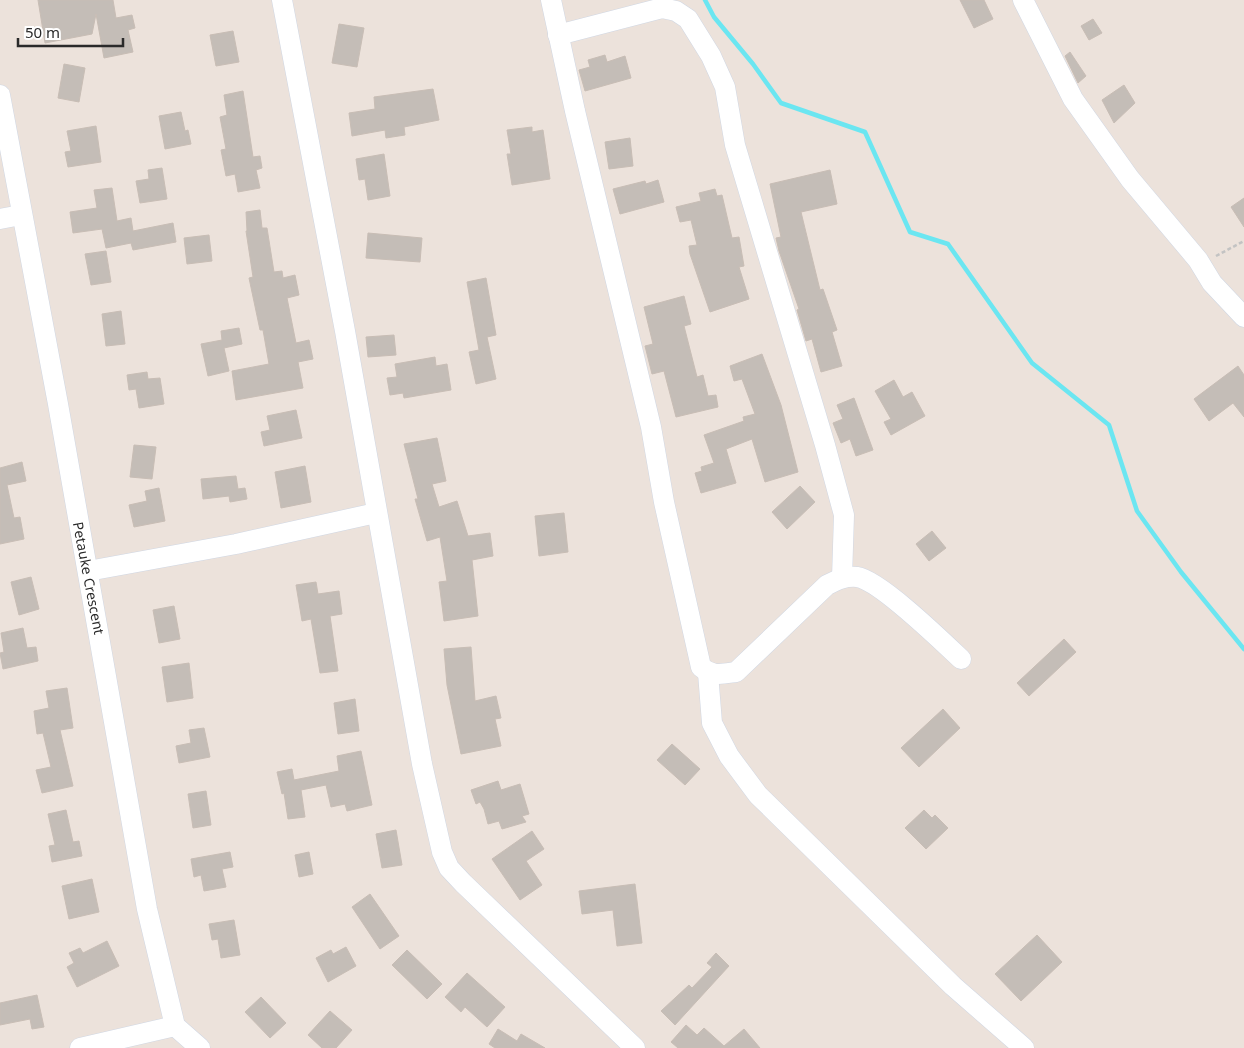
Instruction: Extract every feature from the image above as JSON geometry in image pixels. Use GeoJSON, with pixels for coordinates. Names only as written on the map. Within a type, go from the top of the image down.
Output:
{"type":"FeatureCollection","features":[{"type":"Feature","properties":{"kind":"street"},"geometry":{"type":"LineString","coordinates":[[282,0],[345,331],[422,764],[445,860],[463,883],[635,1048]]}},
{"type":"Feature","properties":{"kind":"street"},"geometry":{"type":"LineString","coordinates":[[552,0],[558,35],[651,427],[679,572],[701,667],[708,674],[718,675],[736,672],[827,585],[842,578],[858,577],[882,590],[961,658]]}},
{"type":"Feature","properties":{"kind":"street"},"geometry":{"type":"LineString","coordinates":[[1022,0],[1072,99],[1130,179],[1198,260],[1212,283],[1244,317]]}},
{"type":"Feature","properties":{"kind":"street"},"geometry":{"type":"LineString","coordinates":[[558,35],[662,8],[676,11],[688,20],[711,56],[725,87],[737,154],[825,445],[844,515],[842,578]]}},
{"type":"Feature","properties":{"kind":"street","name":"Petauke Crescent"},"geometry":{"type":"LineString","coordinates":[[0,95],[21,215],[49,355],[147,909],[175,1026]]}},
{"type":"Feature","properties":{"kind":"street"},"geometry":{"type":"LineString","coordinates":[[0,219],[21,215]]}},
{"type":"Feature","properties":{"kind":"street"},"geometry":{"type":"LineString","coordinates":[[88,571],[236,544],[376,513]]}},
{"type":"Feature","properties":{"kind":"street"},"geometry":{"type":"LineString","coordinates":[[708,674],[712,723],[729,756],[758,795],[953,986],[1024,1048]]}},
{"type":"Feature","properties":{"kind":"street"},"geometry":{"type":"LineString","coordinates":[[80,1048],[175,1026],[200,1048]]}},
{"type":"Feature","properties":{"kind":"path"},"geometry":{"type":"LineString","coordinates":[[1198,260],[1206,261],[1244,241]]}},
{"type":"Feature","properties":{"kind":"building"},"geometry":{"type":"Polygon","coordinates":[[[38,0],[113,0],[116,18],[132,15],[135,28],[128,30],[133,52],[104,58],[96,14],[92,34],[45,43],[38,0]]]}},
{"type":"Feature","properties":{"kind":"building"},"geometry":{"type":"Polygon","coordinates":[[[960,0],[984,0],[993,19],[974,28],[960,0]]]}},
{"type":"Feature","properties":{"kind":"building"},"geometry":{"type":"Polygon","coordinates":[[[1093,19],[1102,33],[1089,40],[1081,26],[1093,19]]]}},
{"type":"Feature","properties":{"kind":"building"},"geometry":{"type":"Polygon","coordinates":[[[339,24],[364,28],[357,67],[332,63],[339,24]]]}},
{"type":"Feature","properties":{"kind":"building"},"geometry":{"type":"Polygon","coordinates":[[[233,31],[239,62],[216,66],[210,35],[233,31]]]}},
{"type":"Feature","properties":{"kind":"building"},"geometry":{"type":"Polygon","coordinates":[[[1070,52],[1086,76],[1078,83],[1065,56],[1070,52]]]}},
{"type":"Feature","properties":{"kind":"building"},"geometry":{"type":"Polygon","coordinates":[[[605,55],[607,62],[625,56],[631,78],[585,91],[579,70],[590,67],[588,60],[605,55]]]}},
{"type":"Feature","properties":{"kind":"building"},"geometry":{"type":"Polygon","coordinates":[[[64,64],[85,68],[79,102],[58,98],[64,64]]]}},
{"type":"Feature","properties":{"kind":"building"},"geometry":{"type":"Polygon","coordinates":[[[1124,85],[1135,103],[1114,123],[1102,100],[1124,85]]]}},
{"type":"Feature","properties":{"kind":"building"},"geometry":{"type":"Polygon","coordinates":[[[433,89],[439,120],[404,127],[405,135],[386,138],[385,130],[352,136],[349,113],[375,109],[374,97],[433,89]]]}},
{"type":"Feature","properties":{"kind":"building"},"geometry":{"type":"Polygon","coordinates":[[[243,91],[253,157],[260,156],[262,168],[256,170],[260,188],[238,192],[235,174],[226,176],[221,150],[226,149],[220,117],[227,115],[224,95],[243,91]]]}},
{"type":"Feature","properties":{"kind":"building"},"geometry":{"type":"Polygon","coordinates":[[[181,112],[185,131],[188,130],[191,144],[165,149],[159,116],[181,112]]]}},
{"type":"Feature","properties":{"kind":"building"},"geometry":{"type":"Polygon","coordinates":[[[96,126],[101,162],[68,167],[65,152],[71,151],[67,131],[96,126]]]}},
{"type":"Feature","properties":{"kind":"building"},"geometry":{"type":"Polygon","coordinates":[[[532,127],[532,132],[543,130],[550,179],[512,185],[507,154],[511,154],[507,130],[532,127]]]}},
{"type":"Feature","properties":{"kind":"building"},"geometry":{"type":"Polygon","coordinates":[[[630,138],[633,166],[609,169],[605,142],[630,138]]]}},
{"type":"Feature","properties":{"kind":"building"},"geometry":{"type":"Polygon","coordinates":[[[384,154],[390,196],[368,200],[365,179],[359,180],[356,159],[384,154]]]}},
{"type":"Feature","properties":{"kind":"building"},"geometry":{"type":"Polygon","coordinates":[[[162,168],[167,199],[140,203],[136,181],[149,179],[148,170],[162,168]]]}},
{"type":"Feature","properties":{"kind":"building"},"geometry":{"type":"Polygon","coordinates":[[[830,170],[837,204],[801,212],[820,290],[823,289],[837,330],[832,332],[842,366],[821,372],[812,339],[806,341],[797,310],[799,309],[779,251],[776,238],[781,237],[770,184],[830,170]]]}},
{"type":"Feature","properties":{"kind":"building"},"geometry":{"type":"Polygon","coordinates":[[[658,180],[664,202],[620,214],[613,189],[645,181],[646,184],[658,180]]]}},
{"type":"Feature","properties":{"kind":"building"},"geometry":{"type":"Polygon","coordinates":[[[112,188],[117,221],[131,218],[133,231],[173,223],[176,242],[133,250],[131,243],[106,248],[102,229],[73,233],[70,212],[97,208],[94,190],[112,188]]]}},
{"type":"Feature","properties":{"kind":"building"},"geometry":{"type":"Polygon","coordinates":[[[715,189],[717,196],[722,195],[732,238],[739,237],[744,266],[739,267],[749,299],[710,312],[690,254],[689,246],[697,245],[691,220],[680,222],[676,207],[701,201],[699,193],[715,189]]]}},
{"type":"Feature","properties":{"kind":"building"},"geometry":{"type":"Polygon","coordinates":[[[1244,198],[1244,227],[1231,207],[1244,198]]]}},
{"type":"Feature","properties":{"kind":"building"},"geometry":{"type":"Polygon","coordinates":[[[260,210],[262,228],[267,228],[274,272],[282,271],[283,278],[295,275],[299,295],[287,298],[296,343],[309,340],[313,359],[298,362],[303,388],[236,400],[232,371],[269,364],[263,330],[260,330],[249,278],[253,277],[246,231],[246,212],[260,210]]]}},
{"type":"Feature","properties":{"kind":"building"},"geometry":{"type":"Polygon","coordinates":[[[368,233],[422,238],[420,262],[366,258],[368,233]]]}},
{"type":"Feature","properties":{"kind":"building"},"geometry":{"type":"Polygon","coordinates":[[[209,235],[212,261],[187,264],[184,238],[209,235]]]}},
{"type":"Feature","properties":{"kind":"building"},"geometry":{"type":"Polygon","coordinates":[[[106,251],[111,282],[91,285],[85,254],[106,251]]]}},
{"type":"Feature","properties":{"kind":"building"},"geometry":{"type":"Polygon","coordinates":[[[486,278],[496,335],[487,337],[496,379],[476,384],[469,352],[479,350],[467,282],[486,278]]]}},
{"type":"Feature","properties":{"kind":"building"},"geometry":{"type":"Polygon","coordinates":[[[684,296],[691,324],[684,326],[697,377],[703,375],[708,396],[716,395],[718,407],[676,417],[664,371],[652,374],[645,346],[653,344],[644,307],[684,296]]]}},
{"type":"Feature","properties":{"kind":"building"},"geometry":{"type":"Polygon","coordinates":[[[121,311],[125,344],[106,346],[102,314],[121,311]]]}},
{"type":"Feature","properties":{"kind":"building"},"geometry":{"type":"Polygon","coordinates":[[[239,328],[242,344],[224,348],[229,371],[208,376],[201,344],[222,340],[221,331],[239,328]]]}},
{"type":"Feature","properties":{"kind":"building"},"geometry":{"type":"Polygon","coordinates":[[[394,335],[396,355],[368,357],[366,337],[394,335]]]}},
{"type":"Feature","properties":{"kind":"building"},"geometry":{"type":"Polygon","coordinates":[[[762,354],[781,405],[798,472],[765,482],[752,439],[726,449],[736,483],[701,493],[695,473],[702,471],[701,467],[714,463],[704,435],[744,421],[743,417],[755,414],[742,379],[734,381],[730,366],[762,354]]]}},
{"type":"Feature","properties":{"kind":"building"},"geometry":{"type":"Polygon","coordinates":[[[435,357],[436,366],[447,364],[451,390],[404,398],[403,393],[390,395],[387,378],[397,377],[395,364],[435,357]]]}},
{"type":"Feature","properties":{"kind":"building"},"geometry":{"type":"Polygon","coordinates":[[[1238,366],[1244,375],[1244,417],[1233,403],[1209,421],[1194,399],[1238,366]]]}},
{"type":"Feature","properties":{"kind":"building"},"geometry":{"type":"Polygon","coordinates":[[[147,372],[148,379],[160,378],[164,404],[139,408],[136,389],[129,390],[127,375],[147,372]]]}},
{"type":"Feature","properties":{"kind":"building"},"geometry":{"type":"Polygon","coordinates":[[[894,380],[903,397],[912,392],[925,416],[891,435],[884,422],[891,419],[875,391],[894,380]]]}},
{"type":"Feature","properties":{"kind":"building"},"geometry":{"type":"Polygon","coordinates":[[[854,398],[873,450],[856,456],[850,439],[841,443],[833,423],[843,419],[837,405],[854,398]]]}},
{"type":"Feature","properties":{"kind":"building"},"geometry":{"type":"Polygon","coordinates":[[[296,410],[302,438],[264,446],[261,432],[270,430],[267,416],[296,410]]]}},
{"type":"Feature","properties":{"kind":"building"},"geometry":{"type":"Polygon","coordinates":[[[437,438],[446,481],[432,484],[439,507],[457,501],[468,536],[490,533],[493,556],[472,560],[478,616],[444,621],[439,582],[447,581],[440,537],[427,541],[415,499],[418,499],[404,444],[437,438]]]}},
{"type":"Feature","properties":{"kind":"building"},"geometry":{"type":"Polygon","coordinates":[[[134,445],[156,447],[152,479],[130,477],[134,445]]]}},
{"type":"Feature","properties":{"kind":"building"},"geometry":{"type":"Polygon","coordinates":[[[22,462],[26,481],[7,485],[14,518],[20,517],[24,539],[0,544],[0,468],[22,462]]]}},
{"type":"Feature","properties":{"kind":"building"},"geometry":{"type":"Polygon","coordinates":[[[305,466],[311,502],[281,508],[275,472],[305,466]]]}},
{"type":"Feature","properties":{"kind":"building"},"geometry":{"type":"Polygon","coordinates":[[[236,476],[238,489],[245,488],[247,499],[230,502],[229,496],[203,499],[201,479],[236,476]]]}},
{"type":"Feature","properties":{"kind":"building"},"geometry":{"type":"Polygon","coordinates":[[[800,486],[815,502],[787,529],[772,512],[800,486]]]}},
{"type":"Feature","properties":{"kind":"building"},"geometry":{"type":"Polygon","coordinates":[[[159,488],[165,521],[134,527],[129,505],[147,501],[145,491],[159,488]]]}},
{"type":"Feature","properties":{"kind":"building"},"geometry":{"type":"Polygon","coordinates":[[[564,513],[568,552],[539,556],[535,516],[564,513]]]}},
{"type":"Feature","properties":{"kind":"building"},"geometry":{"type":"Polygon","coordinates":[[[932,531],[946,548],[929,561],[916,544],[932,531]]]}},
{"type":"Feature","properties":{"kind":"building"},"geometry":{"type":"Polygon","coordinates":[[[31,577],[39,609],[19,615],[11,582],[31,577]]]}},
{"type":"Feature","properties":{"kind":"building"},"geometry":{"type":"Polygon","coordinates":[[[316,582],[318,594],[339,591],[342,614],[330,616],[338,671],[320,673],[311,619],[302,621],[296,585],[316,582]]]}},
{"type":"Feature","properties":{"kind":"building"},"geometry":{"type":"Polygon","coordinates":[[[174,606],[180,639],[159,643],[153,610],[174,606]]]}},
{"type":"Feature","properties":{"kind":"building"},"geometry":{"type":"Polygon","coordinates":[[[23,628],[27,648],[36,647],[38,661],[3,669],[0,653],[4,652],[1,633],[23,628]]]}},
{"type":"Feature","properties":{"kind":"building"},"geometry":{"type":"Polygon","coordinates":[[[1064,639],[1076,652],[1029,696],[1017,683],[1064,639]]]}},
{"type":"Feature","properties":{"kind":"building"},"geometry":{"type":"Polygon","coordinates":[[[471,647],[475,701],[496,696],[501,718],[495,719],[501,746],[461,754],[447,685],[444,649],[471,647]]]}},
{"type":"Feature","properties":{"kind":"building"},"geometry":{"type":"Polygon","coordinates":[[[189,663],[193,698],[167,702],[162,667],[189,663]]]}},
{"type":"Feature","properties":{"kind":"building"},"geometry":{"type":"Polygon","coordinates":[[[67,688],[73,728],[60,730],[73,786],[42,793],[36,770],[51,767],[43,733],[37,734],[34,711],[49,708],[46,691],[67,688]]]}},
{"type":"Feature","properties":{"kind":"building"},"geometry":{"type":"Polygon","coordinates":[[[355,699],[359,731],[338,734],[334,703],[355,699]]]}},
{"type":"Feature","properties":{"kind":"building"},"geometry":{"type":"Polygon","coordinates":[[[943,709],[960,728],[919,767],[901,748],[943,709]]]}},
{"type":"Feature","properties":{"kind":"building"},"geometry":{"type":"Polygon","coordinates":[[[204,728],[210,757],[179,763],[176,746],[191,743],[189,730],[204,728]]]}},
{"type":"Feature","properties":{"kind":"building"},"geometry":{"type":"Polygon","coordinates":[[[672,744],[700,769],[685,785],[657,760],[672,744]]]}},
{"type":"Feature","properties":{"kind":"building"},"geometry":{"type":"Polygon","coordinates":[[[361,751],[372,805],[347,811],[345,804],[331,807],[326,785],[301,790],[305,817],[288,819],[284,793],[282,794],[277,772],[292,769],[294,780],[339,771],[337,756],[361,751]]]}},
{"type":"Feature","properties":{"kind":"building"},"geometry":{"type":"Polygon","coordinates":[[[498,781],[501,790],[520,784],[529,814],[522,816],[526,822],[502,829],[499,821],[488,824],[484,809],[480,802],[476,804],[471,790],[498,781]]]}},
{"type":"Feature","properties":{"kind":"building"},"geometry":{"type":"Polygon","coordinates":[[[206,791],[211,825],[193,828],[188,794],[206,791]]]}},
{"type":"Feature","properties":{"kind":"building"},"geometry":{"type":"Polygon","coordinates":[[[66,810],[73,842],[79,841],[82,856],[52,862],[49,846],[55,845],[48,814],[66,810]]]}},
{"type":"Feature","properties":{"kind":"building"},"geometry":{"type":"Polygon","coordinates":[[[924,810],[932,818],[935,815],[948,828],[926,849],[905,828],[924,810]]]}},
{"type":"Feature","properties":{"kind":"building"},"geometry":{"type":"Polygon","coordinates":[[[396,830],[402,865],[382,868],[376,834],[396,830]]]}},
{"type":"Feature","properties":{"kind":"building"},"geometry":{"type":"Polygon","coordinates":[[[532,831],[544,849],[526,861],[542,885],[520,900],[492,859],[532,831]]]}},
{"type":"Feature","properties":{"kind":"building"},"geometry":{"type":"Polygon","coordinates":[[[230,852],[233,867],[222,869],[226,887],[204,891],[201,875],[194,877],[191,859],[230,852]]]}},
{"type":"Feature","properties":{"kind":"building"},"geometry":{"type":"Polygon","coordinates":[[[309,852],[313,874],[299,877],[295,855],[309,852]]]}},
{"type":"Feature","properties":{"kind":"building"},"geometry":{"type":"Polygon","coordinates":[[[92,879],[99,912],[69,919],[62,886],[92,879]]]}},
{"type":"Feature","properties":{"kind":"building"},"geometry":{"type":"Polygon","coordinates":[[[635,884],[642,943],[617,946],[613,910],[582,914],[579,891],[635,884]]]}},
{"type":"Feature","properties":{"kind":"building"},"geometry":{"type":"Polygon","coordinates":[[[370,894],[399,936],[380,949],[352,907],[370,894]]]}},
{"type":"Feature","properties":{"kind":"building"},"geometry":{"type":"Polygon","coordinates":[[[234,920],[240,955],[221,958],[218,939],[212,940],[209,924],[234,920]]]}},
{"type":"Feature","properties":{"kind":"building"},"geometry":{"type":"Polygon","coordinates":[[[1037,935],[1062,962],[1021,1001],[995,974],[1037,935]]]}},
{"type":"Feature","properties":{"kind":"building"},"geometry":{"type":"Polygon","coordinates":[[[107,941],[119,966],[77,987],[67,967],[74,963],[69,953],[80,948],[83,953],[107,941]]]}},
{"type":"Feature","properties":{"kind":"building"},"geometry":{"type":"Polygon","coordinates":[[[346,947],[356,966],[328,982],[316,958],[331,950],[333,954],[346,947]]]}},
{"type":"Feature","properties":{"kind":"building"},"geometry":{"type":"Polygon","coordinates":[[[407,950],[442,984],[427,999],[392,965],[407,950]]]}},
{"type":"Feature","properties":{"kind":"building"},"geometry":{"type":"Polygon","coordinates":[[[716,953],[729,966],[675,1025],[661,1011],[689,985],[692,988],[712,967],[707,963],[716,953]]]}},
{"type":"Feature","properties":{"kind":"building"},"geometry":{"type":"Polygon","coordinates":[[[467,973],[505,1007],[487,1027],[465,1007],[461,1012],[445,997],[467,973]]]}},
{"type":"Feature","properties":{"kind":"building"},"geometry":{"type":"Polygon","coordinates":[[[37,995],[44,1027],[32,1029],[30,1019],[0,1025],[0,1003],[37,995]]]}},
{"type":"Feature","properties":{"kind":"building"},"geometry":{"type":"Polygon","coordinates":[[[261,997],[286,1023],[270,1038],[245,1012],[261,997]]]}},
{"type":"Feature","properties":{"kind":"building"},"geometry":{"type":"Polygon","coordinates":[[[330,1011],[352,1030],[336,1048],[322,1048],[308,1035],[330,1011]]]}},
{"type":"Feature","properties":{"kind":"building"},"geometry":{"type":"Polygon","coordinates":[[[686,1025],[697,1035],[704,1028],[724,1046],[744,1029],[760,1048],[678,1048],[671,1042],[686,1025]]]}},
{"type":"Feature","properties":{"kind":"building"},"geometry":{"type":"Polygon","coordinates":[[[498,1029],[517,1041],[521,1034],[545,1048],[495,1048],[489,1044],[498,1029]]]}},
{"type":"Feature","properties":{"kind":"waterway"},"geometry":{"type":"LineString","coordinates":[[705,0],[714,17],[753,64],[781,103],[865,132],[910,232],[948,244],[1032,363],[1109,425],[1137,511],[1181,572],[1244,649]]}}]}
